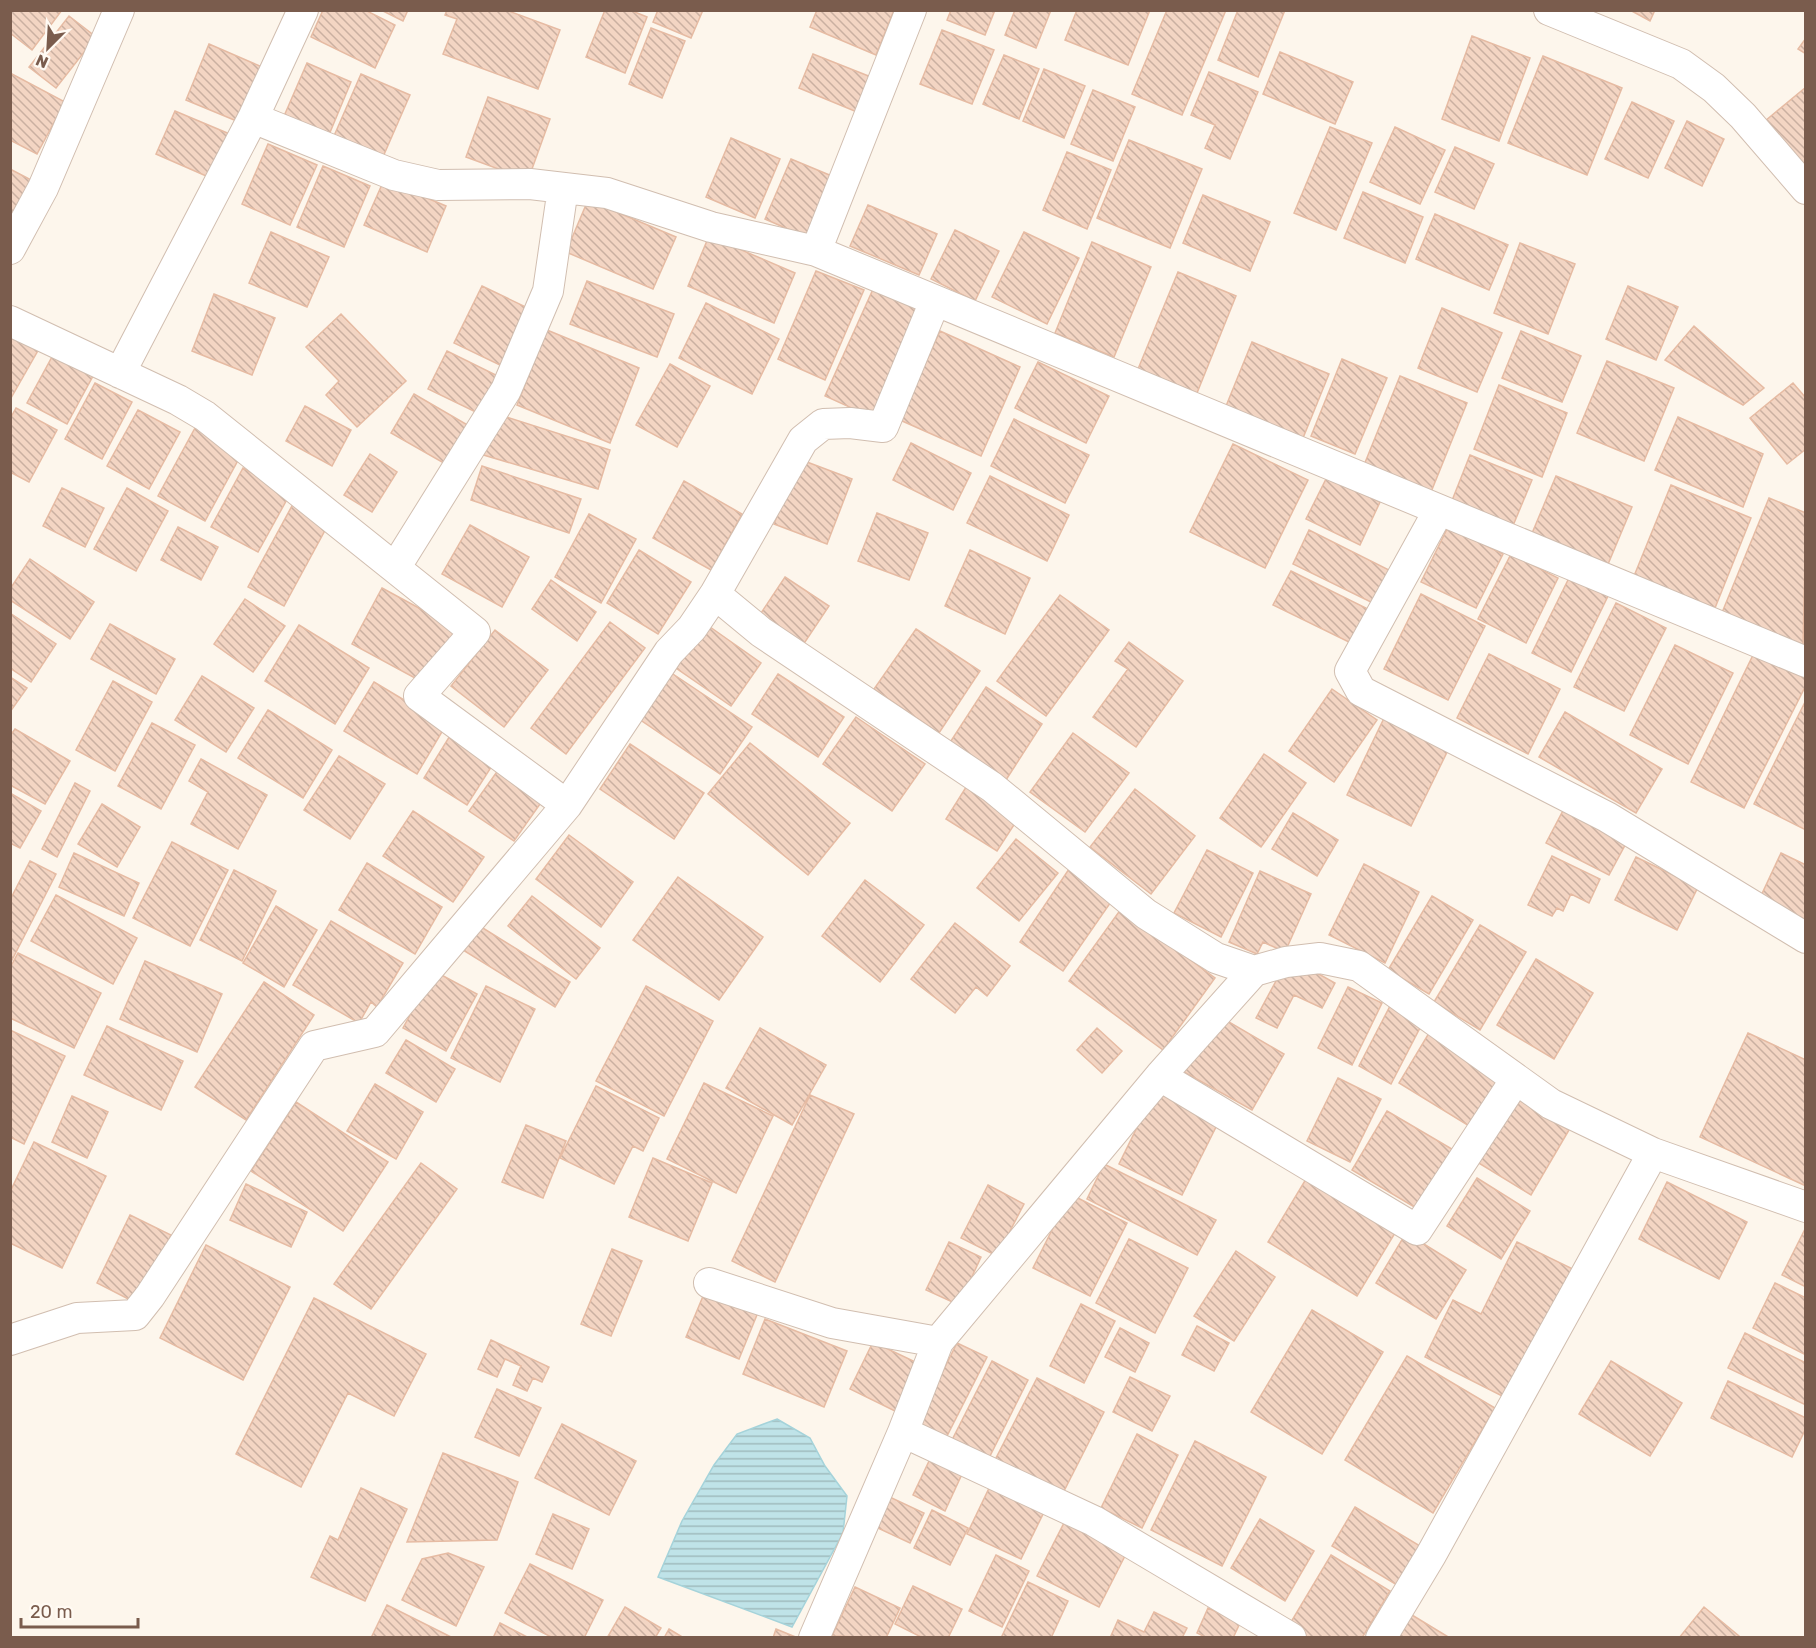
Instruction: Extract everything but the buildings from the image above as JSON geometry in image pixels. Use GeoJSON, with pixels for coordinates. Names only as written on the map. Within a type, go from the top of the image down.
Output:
{"type":"FeatureCollection","features":[{"type":"Feature","properties":{"kind":"street"},"geometry":{"type":"LineString","coordinates":[[10,249],[43,188],[119,10]]}},
{"type":"Feature","properties":{"kind":"street"},"geometry":{"type":"LineString","coordinates":[[120,373],[253,118],[303,10]]}},
{"type":"Feature","properties":{"kind":"street"},"geometry":{"type":"LineString","coordinates":[[816,251],[911,10]]}},
{"type":"Feature","properties":{"kind":"street"},"geometry":{"type":"LineString","coordinates":[[1561,13],[1681,64],[1714,88],[1743,116],[1806,189]]}},
{"type":"Feature","properties":{"kind":"street"},"geometry":{"type":"LineString","coordinates":[[253,118],[394,175],[438,185],[530,184],[607,193],[711,227],[816,251],[1806,662]]}},
{"type":"Feature","properties":{"kind":"street"},"geometry":{"type":"LineString","coordinates":[[395,568],[506,390],[548,291],[563,188]]}},
{"type":"Feature","properties":{"kind":"street"},"geometry":{"type":"LineString","coordinates":[[10,1340],[17,1340],[77,1318],[135,1314],[150,1296],[314,1046],[375,1032],[567,805],[669,652],[692,628],[715,594],[803,440],[823,424],[850,423],[883,427],[935,301]]}},
{"type":"Feature","properties":{"kind":"street"},"geometry":{"type":"LineString","coordinates":[[10,321],[205,416],[475,632],[419,696],[567,805]]}},
{"type":"Feature","properties":{"kind":"street"},"geometry":{"type":"LineString","coordinates":[[1439,510],[1350,671],[1361,691],[1607,817],[1806,938]]}},
{"type":"Feature","properties":{"kind":"street"},"geometry":{"type":"LineString","coordinates":[[715,594],[761,632],[992,787],[1146,914],[1216,958],[1254,971]]}},
{"type":"Feature","properties":{"kind":"street"},"geometry":{"type":"LineString","coordinates":[[814,1638],[903,1432],[938,1342],[1160,1076],[1254,971],[1286,962],[1320,958],[1359,966],[1551,1104],[1653,1153],[1806,1207]]}},
{"type":"Feature","properties":{"kind":"street"},"geometry":{"type":"LineString","coordinates":[[1160,1076],[1417,1230],[1516,1079]]}},
{"type":"Feature","properties":{"kind":"street"},"geometry":{"type":"LineString","coordinates":[[1381,1638],[1431,1555],[1653,1153]]}},
{"type":"Feature","properties":{"kind":"street"},"geometry":{"type":"LineString","coordinates":[[709,1283],[832,1323],[938,1342]]}},
{"type":"Feature","properties":{"kind":"street"},"geometry":{"type":"LineString","coordinates":[[903,1432],[1095,1521],[1291,1638]]}},
{"type":"Feature","properties":{"kind":"water"},"geometry":{"type":"Polygon","coordinates":[[[777,1419],[810,1438],[825,1466],[847,1496],[843,1533],[792,1627],[658,1577],[682,1521],[714,1465],[737,1434],[777,1419]]]}}]}
